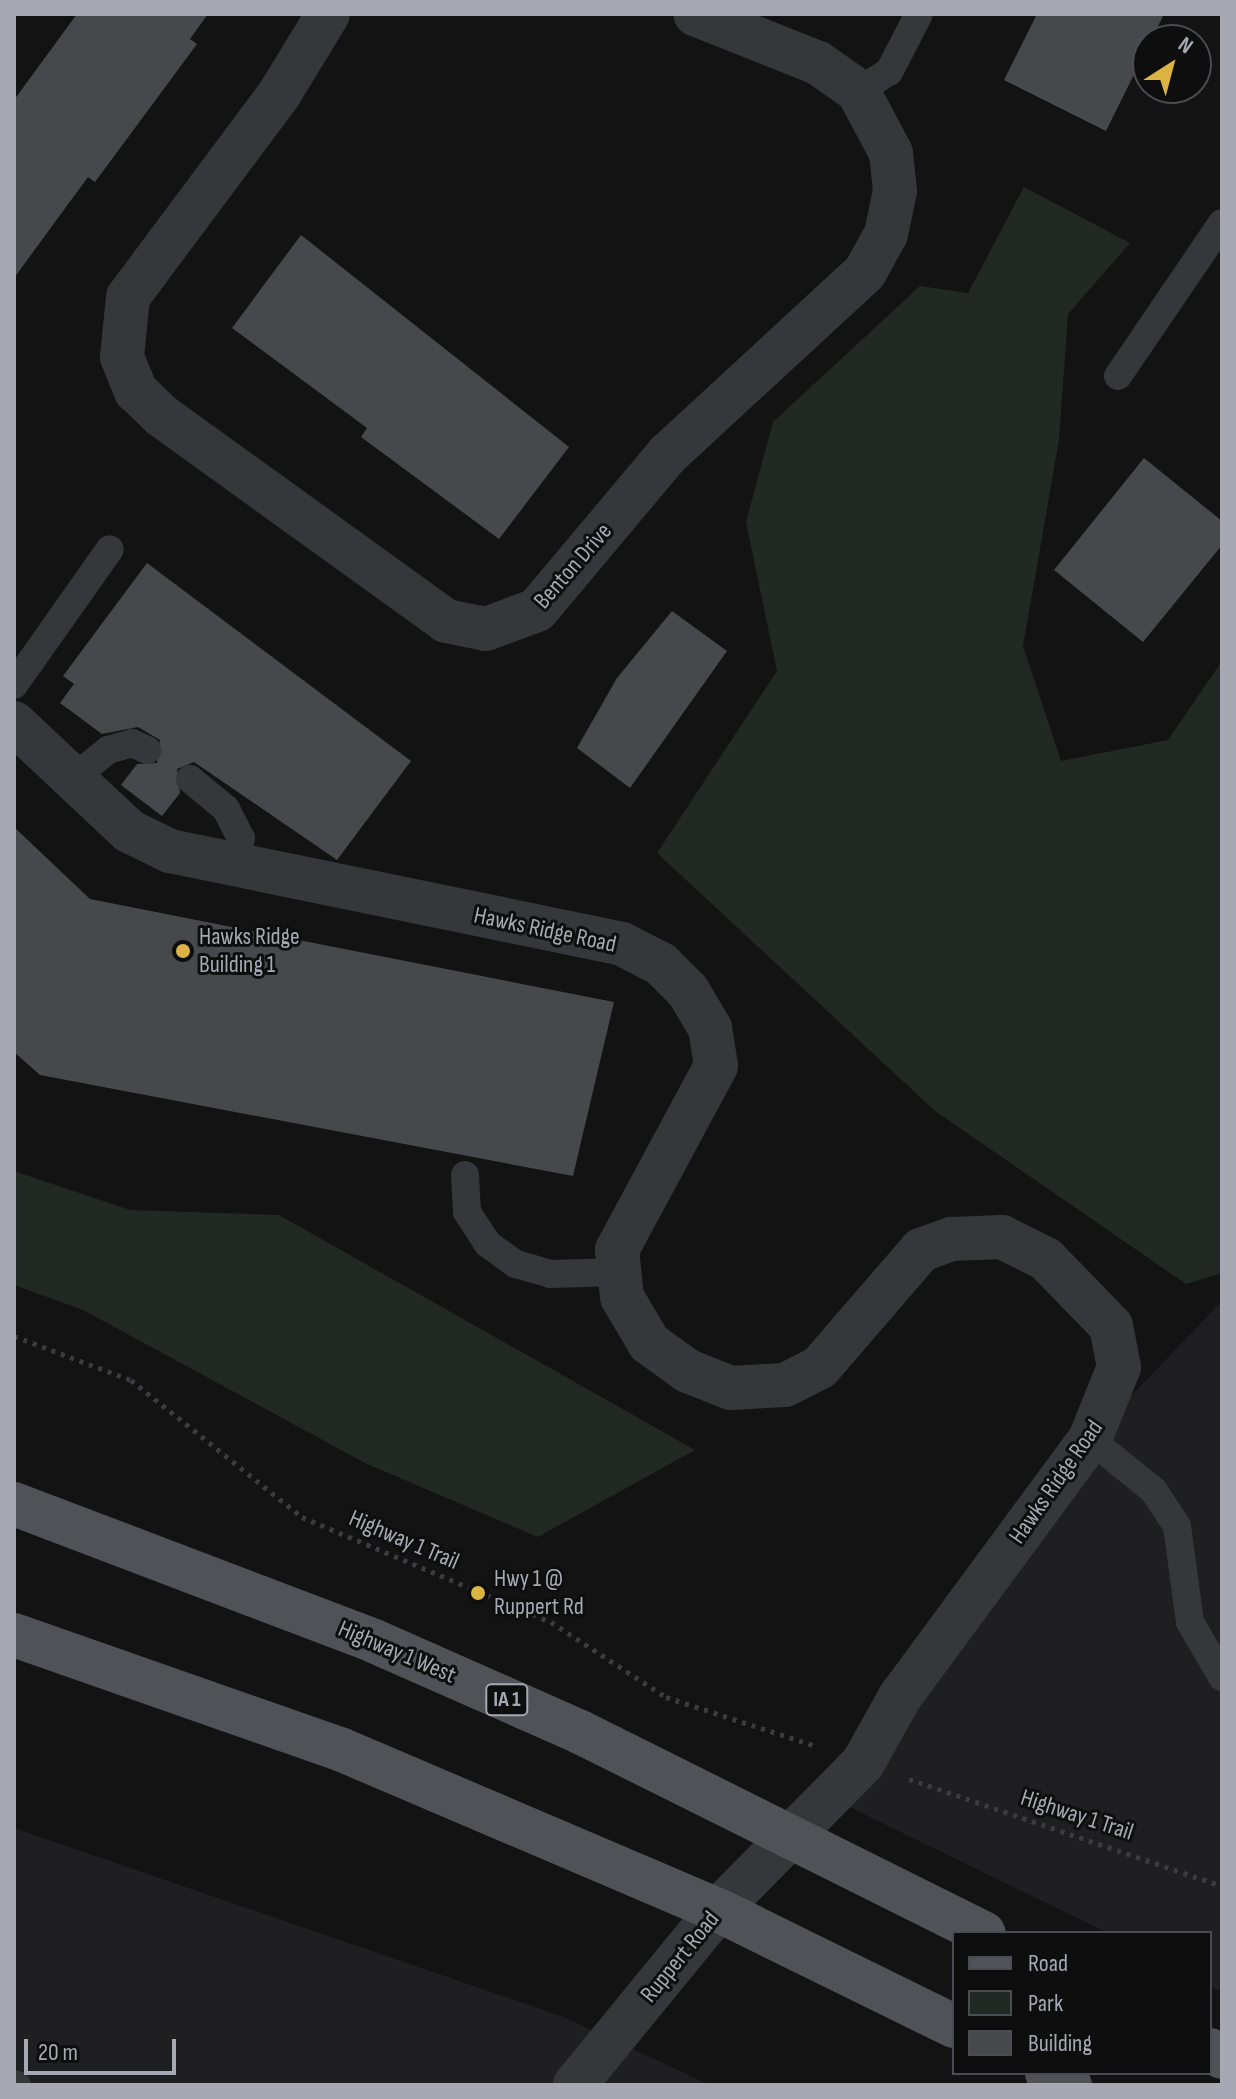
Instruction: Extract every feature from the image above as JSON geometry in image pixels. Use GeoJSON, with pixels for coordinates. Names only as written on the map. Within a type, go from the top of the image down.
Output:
{"type":"FeatureCollection","features":[{"type":"Feature","properties":{"kind":"main road","name":"Highway 1 West"},"geometry":{"type":"LineString","coordinates":[[14,1504],[374,1641],[790,1834],[980,1931]]}},
{"type":"Feature","properties":{"kind":"main road"},"geometry":{"type":"LineString","coordinates":[[14,1635],[340,1749],[718,1910],[952,2025]]}},
{"type":"Feature","properties":{"kind":"main road"},"geometry":{"type":"LineString","coordinates":[[1051,2075],[1070,2085]]}},
{"type":"Feature","properties":{"kind":"street","name":"Benton Drive"},"geometry":{"type":"LineString","coordinates":[[328,14],[280,93],[128,297],[122,357],[136,391],[162,416],[446,621],[486,629],[537,610],[668,454],[865,272],[886,234],[895,191],[891,153],[858,91],[818,63],[719,18]]}},
{"type":"Feature","properties":{"kind":"street","name":"Hawks Ridge Road"},"geometry":{"type":"LineString","coordinates":[[14,723],[71,780],[129,831],[170,851],[232,867],[622,944],[661,964],[688,991],[710,1028],[716,1066],[679,1146],[641,1196],[617,1250],[622,1297],[649,1343],[688,1371],[731,1388],[785,1385],[820,1367],[921,1250],[952,1239],[1002,1237],[1046,1259],[1111,1326],[1119,1367],[1090,1439],[901,1695],[863,1763],[790,1834]]}},
{"type":"Feature","properties":{"kind":"street","name":"Ruppert Road"},"geometry":{"type":"LineString","coordinates":[[575,2085],[718,1910],[790,1834]]}},
{"type":"Feature","properties":{"kind":"lane"},"geometry":{"type":"LineString","coordinates":[[858,91],[889,72],[919,14]]}},
{"type":"Feature","properties":{"kind":"lane"},"geometry":{"type":"LineString","coordinates":[[1118,376],[1222,223]]}},
{"type":"Feature","properties":{"kind":"lane"},"geometry":{"type":"LineString","coordinates":[[14,685],[110,549]]}},
{"type":"Feature","properties":{"kind":"lane"},"geometry":{"type":"LineString","coordinates":[[71,780],[108,750],[132,743],[147,750]]}},
{"type":"Feature","properties":{"kind":"lane"},"geometry":{"type":"LineString","coordinates":[[190,779],[226,809],[241,838],[232,867]]}},
{"type":"Feature","properties":{"kind":"lane"},"geometry":{"type":"LineString","coordinates":[[465,1175],[467,1212],[488,1244],[516,1264],[550,1274],[620,1272]]}},
{"type":"Feature","properties":{"kind":"lane"},"geometry":{"type":"LineString","coordinates":[[1090,1439],[1154,1491],[1177,1526],[1190,1622],[1222,1677]]}},
{"type":"Feature","properties":{"kind":"path","name":"Highway 1 Trail"},"geometry":{"type":"LineString","coordinates":[[14,1336],[131,1380],[302,1517],[551,1622],[666,1697],[802,1741]]}},
{"type":"Feature","properties":{"kind":"path","name":"Highway 1 Trail"},"geometry":{"type":"LineString","coordinates":[[918,1782],[1222,1886]]}},
{"type":"Feature","properties":{"kind":"shaded area"},"geometry":{"type":"Polygon","coordinates":[[[1222,1301],[1222,1992],[1212,1987],[1212,1931],[1104,1931],[829,1797],[1090,1439],[1222,1301]]]}},
{"type":"Feature","properties":{"kind":"shaded area"},"geometry":{"type":"Polygon","coordinates":[[[14,1828],[564,2017],[710,2085],[14,2085],[14,1828]]]}},
{"type":"Feature","properties":{"kind":"green space"},"geometry":{"type":"Polygon","coordinates":[[[1024,187],[1130,243],[1068,314],[1059,440],[1023,646],[1061,761],[1168,740],[1222,661],[1222,1273],[1186,1284],[935,1111],[657,853],[777,671],[746,522],[773,422],[920,286],[968,293],[1024,187]]]}},
{"type":"Feature","properties":{"kind":"green space"},"geometry":{"type":"Polygon","coordinates":[[[14,1171],[130,1210],[279,1215],[695,1450],[538,1537],[365,1463],[83,1310],[14,1285],[14,1171]]]}},
{"type":"Feature","properties":{"kind":"building"},"geometry":{"type":"Polygon","coordinates":[[[77,14],[208,14],[190,39],[197,44],[95,182],[88,177],[14,278],[14,100],[77,14]]]}},
{"type":"Feature","properties":{"kind":"building"},"geometry":{"type":"Polygon","coordinates":[[[1037,14],[1164,14],[1159,24],[1132,24],[1132,79],[1106,131],[1004,80],[1037,14]]]}},
{"type":"Feature","properties":{"kind":"building"},"geometry":{"type":"Polygon","coordinates":[[[301,235],[569,447],[499,539],[361,437],[367,428],[232,328],[301,235]]]}},
{"type":"Feature","properties":{"kind":"building"},"geometry":{"type":"Polygon","coordinates":[[[1144,458],[1222,521],[1222,545],[1143,642],[1054,570],[1144,458]]]}},
{"type":"Feature","properties":{"kind":"building"},"geometry":{"type":"Polygon","coordinates":[[[147,563],[411,761],[337,860],[194,762],[177,769],[180,793],[162,816],[121,785],[137,764],[157,763],[160,740],[138,727],[102,734],[60,703],[74,684],[63,676],[147,563]]]}},
{"type":"Feature","properties":{"kind":"building"},"geometry":{"type":"Polygon","coordinates":[[[672,611],[727,651],[630,788],[577,748],[617,678],[672,611]]]}},
{"type":"Feature","properties":{"kind":"building","name":"Hawks Ridge Building 1"},"geometry":{"type":"Polygon","coordinates":[[[14,827],[90,899],[614,1002],[573,1176],[40,1075],[14,1052],[14,827]]]}},
{"type":"Feature","properties":{"kind":"place","name":"Hawks Ridge Building 1"},"geometry":{"type":"Point","coordinates":[183,951]}},
{"type":"Feature","properties":{"kind":"place","name":"Hwy 1 @ Ruppert Rd"},"geometry":{"type":"Point","coordinates":[478,1593]}}]}
